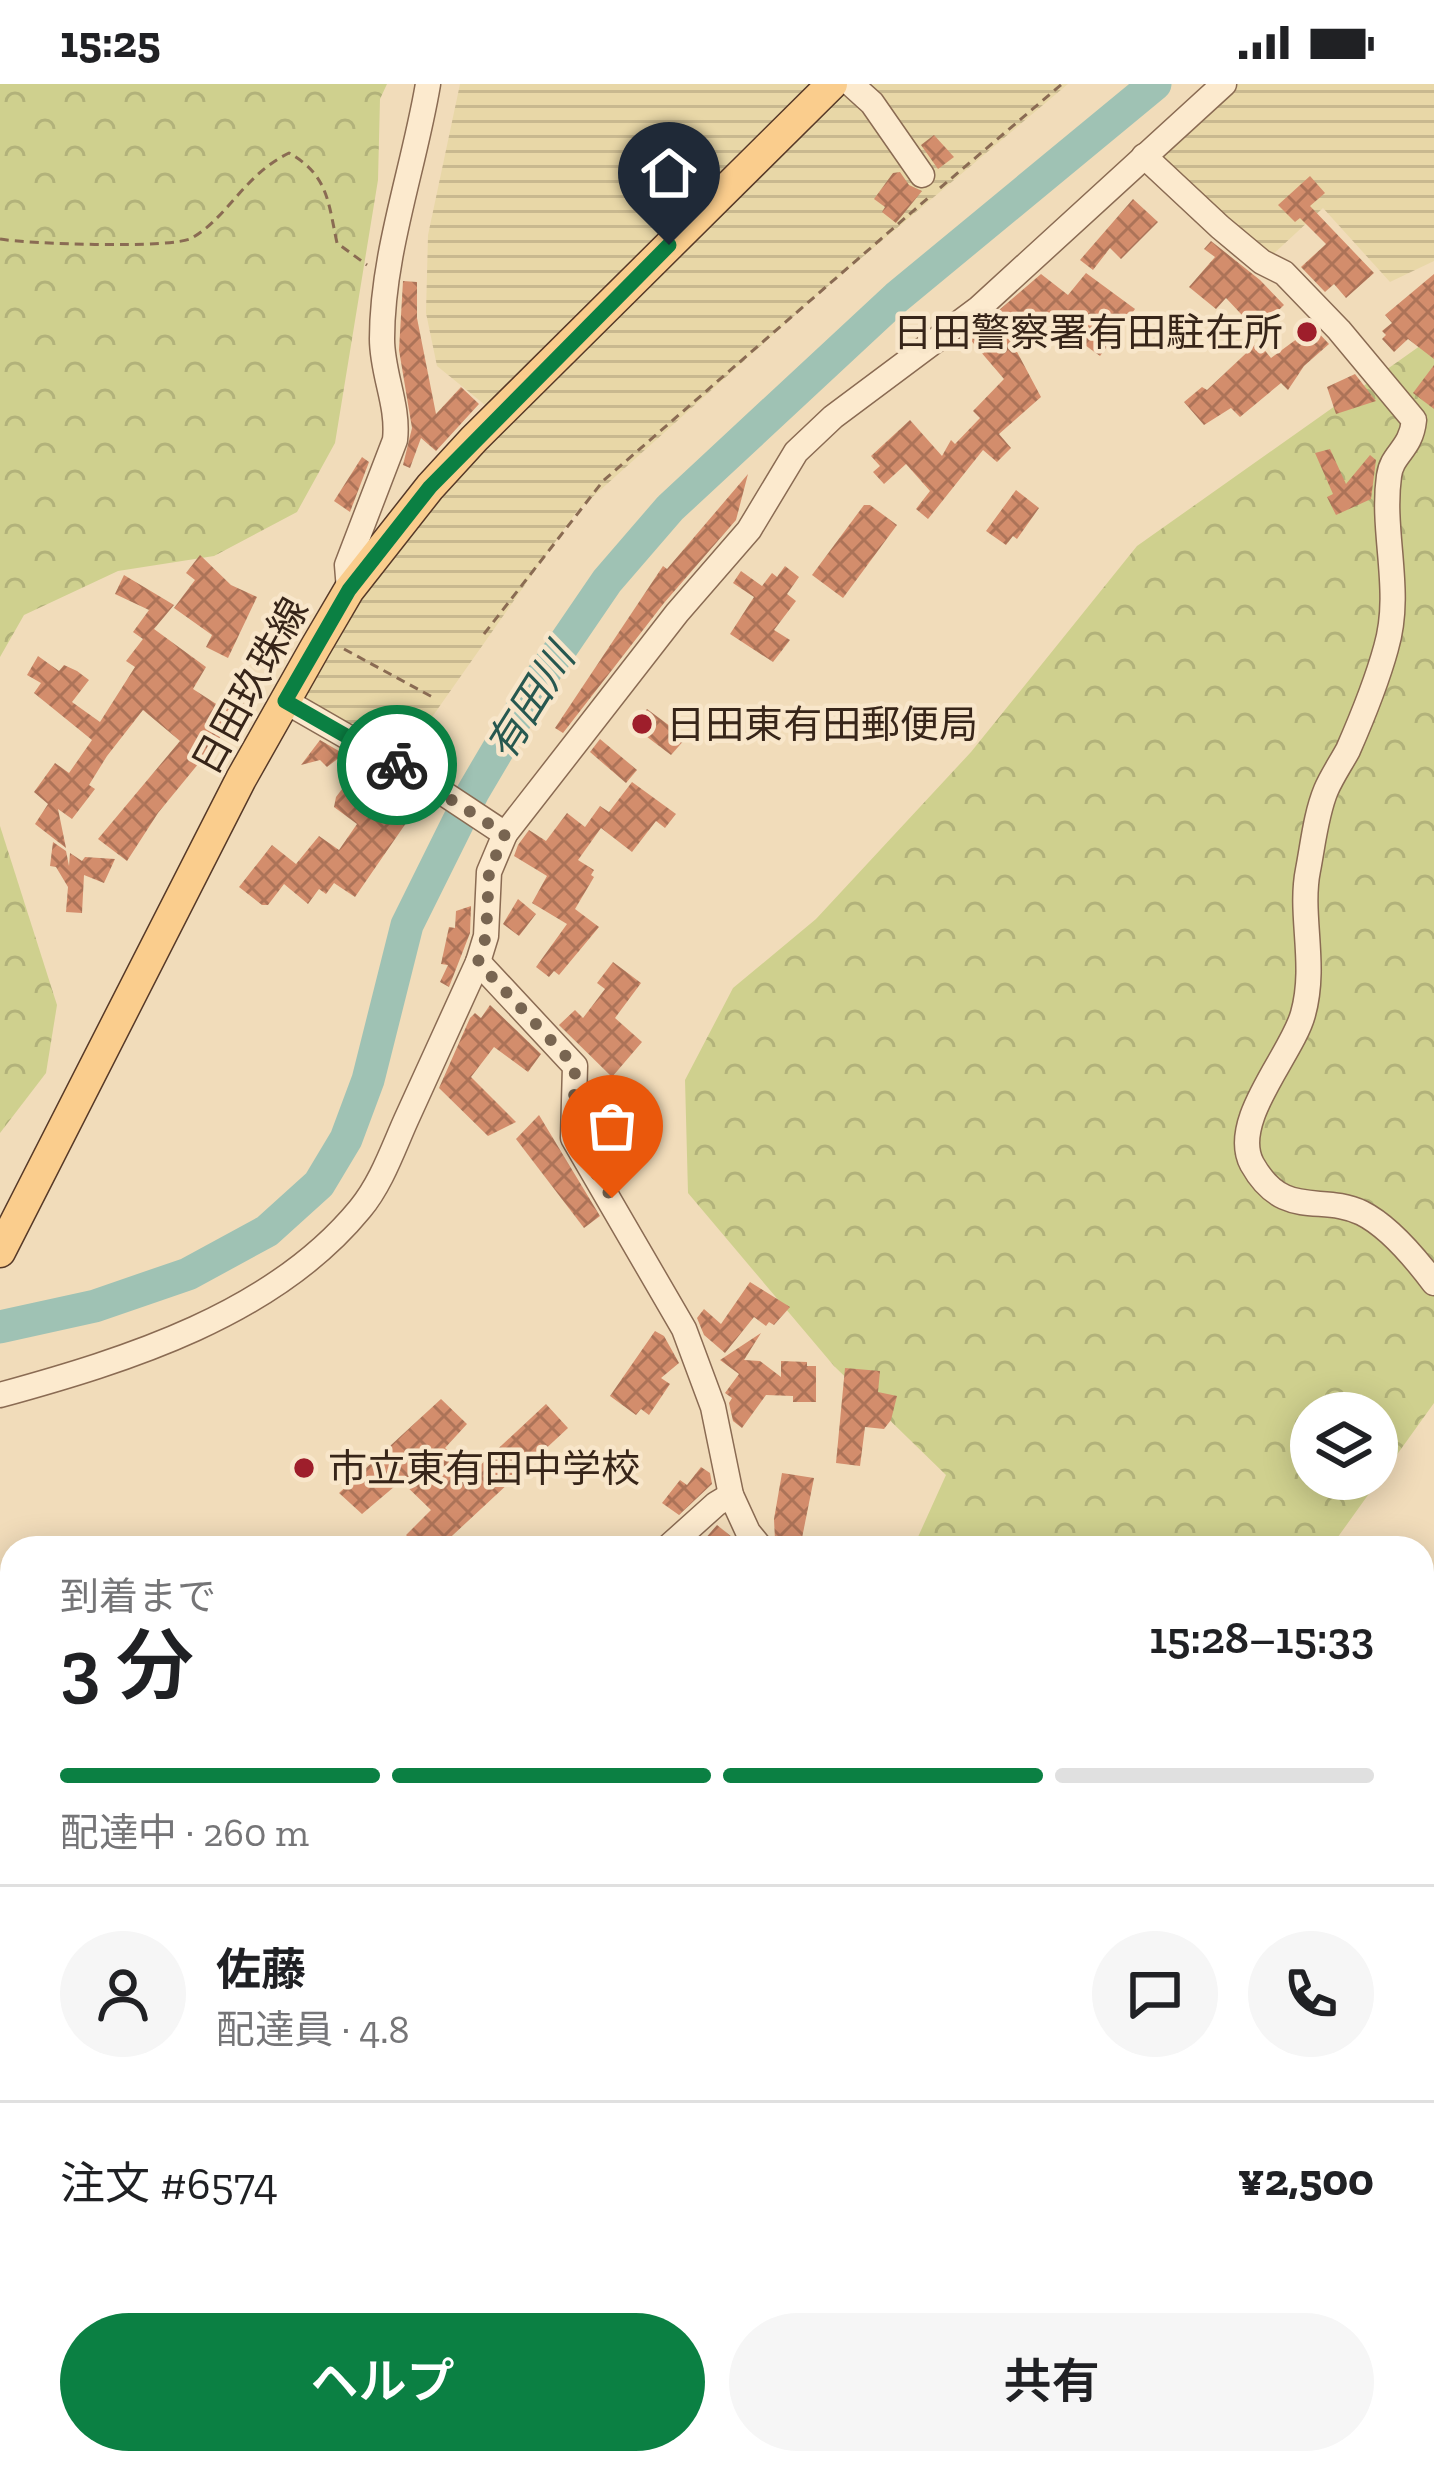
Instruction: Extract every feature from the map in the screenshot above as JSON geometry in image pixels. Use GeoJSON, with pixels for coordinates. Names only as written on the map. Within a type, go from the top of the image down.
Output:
{"type":"FeatureCollection","features":[{"type":"Feature","properties":{"kind":"main road","name":"日田玖珠線"},"geometry":{"type":"LineString","coordinates":[[0,1252],[241,779],[349,590],[474,439],[832,84]]}},
{"type":"Feature","properties":{"kind":"street"},"geometry":{"type":"LineString","coordinates":[[349,590],[347,565],[395,440],[397,419],[382,343],[387,282],[428,84]]}},
{"type":"Feature","properties":{"kind":"street"},"geometry":{"type":"LineString","coordinates":[[851,84],[872,104],[922,175]]}},
{"type":"Feature","properties":{"kind":"street"},"geometry":{"type":"LineString","coordinates":[[0,1396],[140,1352],[213,1319],[312,1255],[362,1208],[478,962],[486,936],[489,872],[505,834],[676,613],[749,530],[796,452],[833,417],[980,308],[1225,84]]}},
{"type":"Feature","properties":{"kind":"street"},"geometry":{"type":"LineString","coordinates":[[1144,156],[1234,239],[1284,273],[1414,420],[1412,441],[1389,470],[1386,517],[1394,597],[1387,646],[1349,747],[1325,792],[1306,877],[1309,991],[1301,1022],[1260,1101],[1246,1149],[1269,1185],[1296,1204],[1361,1212],[1384,1229],[1434,1282]]}},
{"type":"Feature","properties":{"kind":"street"},"geometry":{"type":"LineString","coordinates":[[285,701],[431,785],[505,834]]}},
{"type":"Feature","properties":{"kind":"street"},"geometry":{"type":"LineString","coordinates":[[478,962],[575,1066],[573,1138],[684,1329],[713,1407],[731,1496],[753,1536]]}},
{"type":"Feature","properties":{"kind":"street"},"geometry":{"type":"LineString","coordinates":[[680,1536],[731,1496]]}},
{"type":"Feature","properties":{"kind":"path"},"geometry":{"type":"LineString","coordinates":[[484,634],[603,482],[1062,84]]}},
{"type":"Feature","properties":{"kind":"path"},"geometry":{"type":"LineString","coordinates":[[0,239],[31,245],[169,246],[191,239],[249,179],[289,153],[311,165],[326,190],[337,243],[387,282]]}},
{"type":"Feature","properties":{"kind":"path"},"geometry":{"type":"LineString","coordinates":[[321,637],[436,699]]}},
{"type":"Feature","properties":{"kind":"shaded area"},"geometry":{"type":"Polygon","coordinates":[[[460,84],[1068,84],[814,298],[577,511],[406,754],[299,700],[351,611],[490,409],[437,366],[426,313],[428,235],[460,84]]]}},
{"type":"Feature","properties":{"kind":"shaded area"},"geometry":{"type":"Polygon","coordinates":[[[1237,84],[1434,84],[1434,261],[1390,282],[1323,208],[1269,258],[1154,156],[1237,84]]]}},
{"type":"Feature","properties":{"kind":"green space"},"geometry":{"type":"Polygon","coordinates":[[[0,84],[387,84],[380,99],[378,180],[335,443],[297,512],[214,556],[118,571],[24,615],[0,657],[0,84]]]}},
{"type":"Feature","properties":{"kind":"green space"},"geometry":{"type":"Polygon","coordinates":[[[1434,336],[1434,1403],[1398,1453],[1398,1392],[1290,1392],[1290,1500],[1364,1500],[1339,1536],[918,1536],[946,1475],[834,1366],[688,1193],[685,1080],[733,988],[816,919],[971,752],[1137,546],[1434,336]]]}},
{"type":"Feature","properties":{"kind":"green space"},"geometry":{"type":"Polygon","coordinates":[[[0,826],[57,1005],[46,1073],[0,1133],[0,826]]]}},
{"type":"Feature","properties":{"kind":"building"},"geometry":{"type":"Polygon","coordinates":[[[934,135],[954,157],[938,169],[921,145],[934,135]]]}},
{"type":"Feature","properties":{"kind":"building"},"geometry":{"type":"Polygon","coordinates":[[[900,172],[909,185],[922,191],[896,223],[874,199],[893,173],[900,172]]]}},
{"type":"Feature","properties":{"kind":"building"},"geometry":{"type":"Polygon","coordinates":[[[1310,176],[1325,193],[1310,206],[1374,273],[1346,298],[1334,284],[1325,292],[1301,267],[1326,244],[1300,218],[1295,222],[1278,205],[1310,176]]]}},
{"type":"Feature","properties":{"kind":"building"},"geometry":{"type":"Polygon","coordinates":[[[1133,199],[1158,222],[1121,259],[1110,248],[1093,270],[1080,260],[1133,199]]]}},
{"type":"Feature","properties":{"kind":"building"},"geometry":{"type":"Polygon","coordinates":[[[1211,241],[1284,305],[1257,331],[1226,298],[1216,309],[1189,287],[1215,257],[1204,249],[1211,241]]]}},
{"type":"Feature","properties":{"kind":"building"},"geometry":{"type":"Polygon","coordinates":[[[1086,273],[1135,309],[1100,356],[1052,321],[1044,330],[1035,324],[1015,348],[1041,397],[999,434],[1011,448],[997,462],[983,450],[928,519],[916,509],[930,491],[906,464],[884,484],[873,472],[880,466],[871,456],[910,420],[942,456],[951,440],[955,444],[980,418],[973,411],[1004,379],[968,337],[1041,274],[1068,295],[1086,273]]]}},
{"type":"Feature","properties":{"kind":"building"},"geometry":{"type":"Polygon","coordinates":[[[1434,274],[1434,359],[1408,339],[1394,352],[1382,339],[1386,335],[1382,331],[1392,323],[1385,315],[1434,274]]]}},
{"type":"Feature","properties":{"kind":"building"},"geometry":{"type":"Polygon","coordinates":[[[403,281],[417,282],[417,318],[436,414],[461,387],[479,404],[436,451],[421,438],[410,468],[403,465],[412,428],[399,350],[403,281]]]}},
{"type":"Feature","properties":{"kind":"building"},"geometry":{"type":"Polygon","coordinates":[[[1313,327],[1329,344],[1304,366],[1288,390],[1281,383],[1240,417],[1231,408],[1204,425],[1184,402],[1202,387],[1207,390],[1258,342],[1271,358],[1313,327]]]}},
{"type":"Feature","properties":{"kind":"building"},"geometry":{"type":"Polygon","coordinates":[[[1434,365],[1434,409],[1413,393],[1434,365]]]}},
{"type":"Feature","properties":{"kind":"building"},"geometry":{"type":"Polygon","coordinates":[[[1355,374],[1376,401],[1336,414],[1327,387],[1355,374]]]}},
{"type":"Feature","properties":{"kind":"building"},"geometry":{"type":"Polygon","coordinates":[[[1330,449],[1346,484],[1370,455],[1376,460],[1371,499],[1336,515],[1327,497],[1333,494],[1315,453],[1330,449]]]}},
{"type":"Feature","properties":{"kind":"building"},"geometry":{"type":"Polygon","coordinates":[[[362,457],[369,462],[350,512],[334,501],[362,457]]]}},
{"type":"Feature","properties":{"kind":"building"},"geometry":{"type":"Polygon","coordinates":[[[748,474],[736,520],[563,733],[555,728],[663,566],[667,569],[748,474]]]}},
{"type":"Feature","properties":{"kind":"building"},"geometry":{"type":"Polygon","coordinates":[[[1016,490],[1039,508],[1017,539],[1013,536],[1006,545],[986,531],[1016,490]]]}},
{"type":"Feature","properties":{"kind":"building"},"geometry":{"type":"Polygon","coordinates":[[[864,505],[897,525],[843,598],[812,575],[864,505]]]}},
{"type":"Feature","properties":{"kind":"building"},"geometry":{"type":"Polygon","coordinates":[[[200,555],[231,585],[257,597],[228,658],[206,647],[212,635],[174,608],[195,580],[186,573],[200,555]]]}},
{"type":"Feature","properties":{"kind":"building"},"geometry":{"type":"Polygon","coordinates":[[[785,566],[799,577],[787,594],[796,601],[774,630],[790,640],[773,662],[730,634],[754,597],[733,583],[741,571],[762,586],[785,566]]]}},
{"type":"Feature","properties":{"kind":"building"},"geometry":{"type":"Polygon","coordinates":[[[124,575],[174,605],[154,629],[206,667],[193,689],[224,709],[241,686],[244,708],[158,813],[127,861],[98,839],[180,741],[143,710],[107,756],[89,785],[95,789],[72,819],[58,809],[66,848],[35,824],[48,804],[34,792],[55,763],[69,773],[92,740],[34,693],[41,683],[27,675],[38,656],[59,671],[64,665],[77,671],[89,680],[72,702],[100,722],[135,667],[126,661],[143,639],[133,632],[149,610],[115,594],[124,575]]]}},
{"type":"Feature","properties":{"kind":"building"},"geometry":{"type":"Polygon","coordinates":[[[647,709],[686,738],[671,755],[634,727],[647,709]]]}},
{"type":"Feature","properties":{"kind":"building"},"geometry":{"type":"Polygon","coordinates":[[[600,739],[637,770],[626,783],[590,752],[600,739]]]}},
{"type":"Feature","properties":{"kind":"building"},"geometry":{"type":"Polygon","coordinates":[[[320,740],[344,754],[327,767],[320,760],[301,765],[320,740]]]}},
{"type":"Feature","properties":{"kind":"building"},"geometry":{"type":"Polygon","coordinates":[[[361,764],[414,794],[406,808],[413,813],[355,897],[334,883],[326,894],[319,889],[308,904],[284,884],[268,905],[262,905],[239,887],[272,845],[296,864],[319,836],[339,850],[357,824],[334,807],[336,797],[361,764]]]}},
{"type":"Feature","properties":{"kind":"building"},"geometry":{"type":"Polygon","coordinates":[[[632,782],[676,814],[665,828],[656,821],[632,852],[601,828],[578,860],[594,870],[594,877],[575,909],[599,927],[559,975],[554,971],[549,977],[536,967],[567,924],[532,903],[547,876],[514,856],[518,845],[529,830],[546,841],[567,813],[585,827],[600,806],[609,812],[632,782]]]}},
{"type":"Feature","properties":{"kind":"building"},"geometry":{"type":"Polygon","coordinates":[[[53,842],[66,851],[69,866],[70,853],[82,861],[85,857],[115,859],[104,883],[84,875],[82,913],[66,912],[68,887],[56,867],[50,866],[53,842]]]}},
{"type":"Feature","properties":{"kind":"building"},"geometry":{"type":"Polygon","coordinates":[[[518,899],[536,914],[519,936],[503,924],[518,899]]]}},
{"type":"Feature","properties":{"kind":"building"},"geometry":{"type":"Polygon","coordinates":[[[471,906],[470,933],[449,987],[440,982],[448,965],[441,964],[449,927],[455,928],[456,911],[471,906]]]}},
{"type":"Feature","properties":{"kind":"building"},"geometry":{"type":"Polygon","coordinates":[[[613,962],[641,983],[615,1018],[642,1042],[612,1077],[559,1025],[575,1010],[583,1018],[605,989],[597,983],[613,962]]]}},
{"type":"Feature","properties":{"kind":"building"},"geometry":{"type":"Polygon","coordinates":[[[490,1005],[541,1054],[528,1072],[494,1047],[471,1077],[516,1122],[488,1136],[439,1088],[470,1018],[475,1013],[481,1018],[490,1005]]]}},
{"type":"Feature","properties":{"kind":"building"},"geometry":{"type":"Polygon","coordinates":[[[539,1115],[600,1216],[584,1228],[516,1139],[539,1115]]]}},
{"type":"Feature","properties":{"kind":"building"},"geometry":{"type":"Polygon","coordinates":[[[750,1282],[790,1307],[774,1325],[766,1326],[754,1317],[725,1353],[704,1335],[697,1318],[704,1309],[721,1324],[750,1282]]]}},
{"type":"Feature","properties":{"kind":"building"},"geometry":{"type":"Polygon","coordinates":[[[655,1331],[664,1336],[679,1363],[661,1378],[670,1384],[649,1415],[641,1409],[636,1415],[610,1396],[655,1331]]]}},
{"type":"Feature","properties":{"kind":"building"},"geometry":{"type":"Polygon","coordinates":[[[761,1333],[744,1360],[760,1361],[781,1377],[781,1361],[816,1366],[816,1402],[766,1395],[742,1428],[733,1421],[732,1398],[725,1393],[739,1374],[720,1360],[761,1333]]]}},
{"type":"Feature","properties":{"kind":"building"},"geometry":{"type":"Polygon","coordinates":[[[845,1368],[880,1371],[878,1392],[897,1396],[884,1429],[865,1427],[860,1466],[836,1463],[845,1368]]]}},
{"type":"Feature","properties":{"kind":"building"},"geometry":{"type":"Polygon","coordinates":[[[441,1399],[467,1424],[445,1448],[472,1473],[546,1404],[568,1428],[452,1536],[407,1536],[431,1510],[401,1481],[362,1514],[339,1493],[441,1399]]]}},
{"type":"Feature","properties":{"kind":"building"},"geometry":{"type":"Polygon","coordinates":[[[701,1467],[710,1473],[712,1484],[679,1515],[662,1503],[680,1480],[687,1485],[701,1467]]]}},
{"type":"Feature","properties":{"kind":"building"},"geometry":{"type":"Polygon","coordinates":[[[782,1473],[814,1478],[802,1536],[775,1536],[782,1473]]]}},
{"type":"Feature","properties":{"kind":"building"},"geometry":{"type":"Polygon","coordinates":[[[717,1525],[731,1536],[707,1536],[717,1525]]]}},
{"type":"Feature","properties":{"kind":"waterway","name":"有田川"},"geometry":{"type":"LineString","coordinates":[[0,1327],[95,1306],[188,1274],[267,1231],[319,1184],[346,1139],[368,1080],[407,925],[473,792],[536,685],[607,581],[670,508],[897,297],[1155,84]]}},
{"type":"Feature","properties":{"kind":"way so far"},"geometry":{"type":"LineString","coordinates":[[397,765],[505,834],[489,872],[486,936],[478,962],[575,1066],[573,1138],[612,1198]]}},
{"type":"Feature","properties":{"kind":"place","name":"日田警察署有田駐在所"},"geometry":{"type":"Point","coordinates":[1307,332]}},
{"type":"Feature","properties":{"kind":"place","name":"日田東有田郵便局"},"geometry":{"type":"Point","coordinates":[642,724]}},
{"type":"Feature","properties":{"kind":"place","name":"市立東有田中学校"},"geometry":{"type":"Point","coordinates":[304,1468]}},
{"type":"Feature","properties":{"kind":"route"},"geometry":{"type":"LineString","coordinates":[[397,765],[285,701],[349,590],[430,487],[669,245]]}}]}
